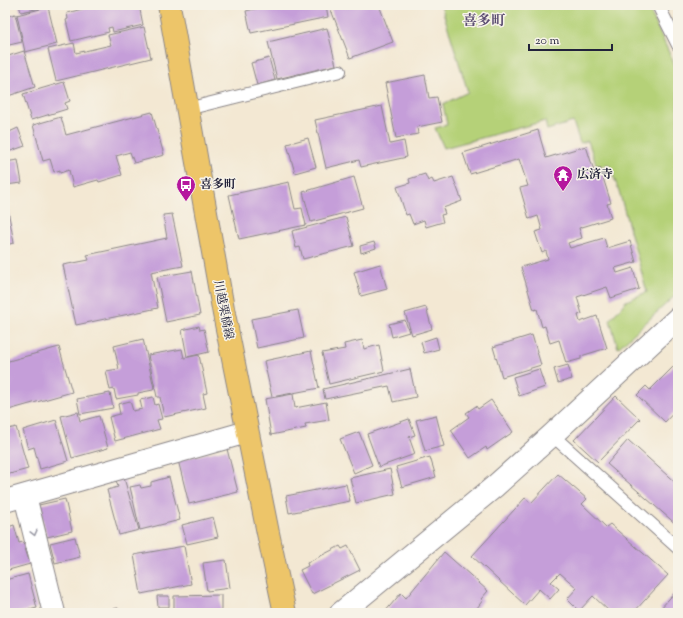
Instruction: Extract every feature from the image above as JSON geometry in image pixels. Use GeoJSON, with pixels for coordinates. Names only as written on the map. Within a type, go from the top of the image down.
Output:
{"type":"FeatureCollection","features":[{"type":"Feature","properties":{"kind":"main road","name":"川越栗橋線"},"geometry":{"type":"LineString","coordinates":[[168,5],[222,306],[285,613]]}},
{"type":"Feature","properties":{"kind":"street"},"geometry":{"type":"LineString","coordinates":[[340,613],[494,487],[678,318]]}},
{"type":"Feature","properties":{"kind":"street"},"geometry":{"type":"LineString","coordinates":[[54,613],[15,499],[247,432]]}},
{"type":"Feature","properties":{"kind":"lane"},"geometry":{"type":"LineString","coordinates":[[658,5],[678,45]]}},
{"type":"Feature","properties":{"kind":"lane"},"geometry":{"type":"LineString","coordinates":[[187,109],[340,71]]}},
{"type":"Feature","properties":{"kind":"lane"},"geometry":{"type":"LineString","coordinates":[[552,435],[678,548]]}},
{"type":"Feature","properties":{"kind":"green space"},"geometry":{"type":"Polygon","coordinates":[[[441,5],[647,5],[678,72],[678,293],[618,348],[610,320],[626,301],[647,292],[619,191],[609,164],[597,167],[588,141],[580,143],[573,122],[547,130],[545,121],[444,148],[435,128],[447,125],[443,104],[468,92],[441,5]]]}},
{"type":"Feature","properties":{"kind":"building"},"geometry":{"type":"Polygon","coordinates":[[[19,5],[50,5],[50,6],[21,12],[19,5]]]}},
{"type":"Feature","properties":{"kind":"building"},"geometry":{"type":"Polygon","coordinates":[[[97,5],[103,5],[104,8],[108,5],[139,5],[143,25],[113,32],[112,27],[108,28],[109,32],[71,41],[66,20],[68,19],[67,13],[97,5]]]}},
{"type":"Feature","properties":{"kind":"building"},"geometry":{"type":"Polygon","coordinates":[[[271,5],[326,5],[328,17],[251,33],[246,11],[271,5]]]}},
{"type":"Feature","properties":{"kind":"building"},"geometry":{"type":"Polygon","coordinates":[[[329,5],[379,5],[393,42],[350,58],[329,5]]]}},
{"type":"Feature","properties":{"kind":"building"},"geometry":{"type":"Polygon","coordinates":[[[48,7],[57,44],[25,52],[17,15],[48,7]]]}},
{"type":"Feature","properties":{"kind":"building"},"geometry":{"type":"Polygon","coordinates":[[[15,14],[22,42],[5,46],[5,17],[15,14]]]}},
{"type":"Feature","properties":{"kind":"building"},"geometry":{"type":"Polygon","coordinates":[[[144,27],[151,58],[56,81],[48,49],[74,43],[76,53],[111,45],[108,35],[144,27]]]}},
{"type":"Feature","properties":{"kind":"building"},"geometry":{"type":"Polygon","coordinates":[[[327,28],[336,65],[277,79],[268,42],[327,28]]]}},
{"type":"Feature","properties":{"kind":"building"},"geometry":{"type":"Polygon","coordinates":[[[24,51],[35,87],[5,97],[5,57],[24,51]]]}},
{"type":"Feature","properties":{"kind":"building"},"geometry":{"type":"Polygon","coordinates":[[[269,58],[275,80],[257,85],[251,63],[269,58]]]}},
{"type":"Feature","properties":{"kind":"building"},"geometry":{"type":"Polygon","coordinates":[[[425,75],[429,98],[437,97],[442,122],[417,127],[418,134],[396,138],[385,83],[425,75]]]}},
{"type":"Feature","properties":{"kind":"building"},"geometry":{"type":"Polygon","coordinates":[[[64,82],[70,101],[65,103],[67,109],[31,120],[23,94],[64,82]]]}},
{"type":"Feature","properties":{"kind":"building"},"geometry":{"type":"Polygon","coordinates":[[[382,106],[390,144],[404,141],[407,157],[361,167],[359,160],[326,168],[315,120],[382,106]]]}},
{"type":"Feature","properties":{"kind":"building"},"geometry":{"type":"Polygon","coordinates":[[[152,112],[164,155],[134,163],[130,152],[116,156],[122,175],[99,182],[98,180],[73,187],[69,170],[60,173],[60,170],[54,172],[50,159],[43,161],[33,125],[61,117],[66,135],[152,112]]]}},
{"type":"Feature","properties":{"kind":"building"},"geometry":{"type":"Polygon","coordinates":[[[18,128],[25,146],[5,153],[5,134],[18,128]]]}},
{"type":"Feature","properties":{"kind":"building"},"geometry":{"type":"Polygon","coordinates":[[[538,130],[546,158],[586,146],[594,171],[600,168],[611,203],[607,204],[611,218],[579,228],[582,238],[568,243],[570,248],[604,238],[607,248],[630,241],[636,262],[615,268],[617,273],[633,268],[639,289],[611,298],[607,287],[577,297],[582,314],[578,315],[580,322],[597,316],[607,348],[581,356],[581,359],[566,363],[559,340],[550,343],[545,326],[542,327],[537,309],[534,310],[521,267],[548,259],[546,251],[542,253],[535,232],[542,230],[538,216],[529,219],[520,188],[528,186],[519,159],[470,174],[463,153],[538,130]]]}},
{"type":"Feature","properties":{"kind":"building"},"geometry":{"type":"Polygon","coordinates":[[[308,138],[316,167],[295,173],[287,144],[308,138]]]}},
{"type":"Feature","properties":{"kind":"building"},"geometry":{"type":"Polygon","coordinates":[[[18,160],[22,183],[5,185],[5,162],[18,160]]]}},
{"type":"Feature","properties":{"kind":"building"},"geometry":{"type":"Polygon","coordinates":[[[425,174],[428,181],[432,179],[434,183],[453,177],[462,201],[443,208],[445,214],[441,215],[443,222],[426,227],[424,220],[413,224],[409,214],[406,215],[397,187],[410,183],[409,179],[425,174]]]}},
{"type":"Feature","properties":{"kind":"building"},"geometry":{"type":"Polygon","coordinates":[[[354,177],[363,208],[311,222],[303,192],[354,177]]]}},
{"type":"Feature","properties":{"kind":"building"},"geometry":{"type":"Polygon","coordinates":[[[289,182],[295,209],[302,208],[306,225],[239,239],[229,195],[289,182]]]}},
{"type":"Feature","properties":{"kind":"building"},"geometry":{"type":"Polygon","coordinates":[[[5,210],[8,210],[14,243],[5,245],[5,210]]]}},
{"type":"Feature","properties":{"kind":"building"},"geometry":{"type":"Polygon","coordinates":[[[172,214],[183,266],[151,272],[158,308],[76,325],[63,265],[89,260],[87,255],[167,238],[163,215],[172,214]]]}},
{"type":"Feature","properties":{"kind":"building"},"geometry":{"type":"Polygon","coordinates":[[[346,217],[354,246],[303,259],[300,247],[296,248],[292,231],[346,217]]]}},
{"type":"Feature","properties":{"kind":"building"},"geometry":{"type":"Polygon","coordinates":[[[374,242],[376,248],[361,253],[360,246],[374,242]]]}},
{"type":"Feature","properties":{"kind":"building"},"geometry":{"type":"Polygon","coordinates":[[[380,264],[387,289],[361,296],[354,272],[380,264]]]}},
{"type":"Feature","properties":{"kind":"building"},"geometry":{"type":"Polygon","coordinates":[[[192,271],[200,315],[166,322],[157,277],[192,271]]]}},
{"type":"Feature","properties":{"kind":"building"},"geometry":{"type":"Polygon","coordinates":[[[426,307],[432,329],[412,335],[405,313],[426,307]]]}},
{"type":"Feature","properties":{"kind":"building"},"geometry":{"type":"Polygon","coordinates":[[[298,310],[304,338],[257,348],[251,319],[298,310]]]}},
{"type":"Feature","properties":{"kind":"building"},"geometry":{"type":"Polygon","coordinates":[[[405,320],[409,332],[392,337],[389,324],[405,320]]]}},
{"type":"Feature","properties":{"kind":"building"},"geometry":{"type":"Polygon","coordinates":[[[199,326],[200,330],[204,329],[209,352],[187,357],[182,330],[199,326]]]}},
{"type":"Feature","properties":{"kind":"building"},"geometry":{"type":"Polygon","coordinates":[[[532,335],[541,365],[502,377],[493,347],[532,335]]]}},
{"type":"Feature","properties":{"kind":"building"},"geometry":{"type":"Polygon","coordinates":[[[436,337],[439,349],[424,353],[421,342],[436,337]]]}},
{"type":"Feature","properties":{"kind":"building"},"geometry":{"type":"Polygon","coordinates":[[[143,339],[154,388],[153,390],[138,393],[138,395],[116,399],[114,389],[110,390],[106,371],[119,369],[114,346],[143,339]]]}},
{"type":"Feature","properties":{"kind":"building"},"geometry":{"type":"Polygon","coordinates":[[[362,340],[364,349],[379,345],[384,371],[329,384],[322,353],[345,349],[344,344],[362,340]]]}},
{"type":"Feature","properties":{"kind":"building"},"geometry":{"type":"Polygon","coordinates":[[[59,347],[72,392],[5,411],[5,362],[59,347]]]}},
{"type":"Feature","properties":{"kind":"building"},"geometry":{"type":"Polygon","coordinates":[[[182,349],[184,358],[199,355],[207,393],[203,394],[206,408],[164,417],[160,397],[157,397],[148,355],[182,349]]]}},
{"type":"Feature","properties":{"kind":"building"},"geometry":{"type":"Polygon","coordinates":[[[311,351],[319,388],[272,397],[264,361],[311,351]]]}},
{"type":"Feature","properties":{"kind":"building"},"geometry":{"type":"Polygon","coordinates":[[[678,362],[678,408],[665,422],[637,395],[646,386],[650,390],[678,362]]]}},
{"type":"Feature","properties":{"kind":"building"},"geometry":{"type":"Polygon","coordinates":[[[568,365],[572,379],[558,383],[554,369],[568,365]]]}},
{"type":"Feature","properties":{"kind":"building"},"geometry":{"type":"Polygon","coordinates":[[[410,369],[416,397],[393,402],[389,386],[325,399],[323,389],[410,369]]]}},
{"type":"Feature","properties":{"kind":"building"},"geometry":{"type":"Polygon","coordinates":[[[539,369],[545,387],[519,396],[513,377],[539,369]]]}},
{"type":"Feature","properties":{"kind":"building"},"geometry":{"type":"Polygon","coordinates":[[[110,393],[113,408],[80,414],[77,399],[110,393]]]}},
{"type":"Feature","properties":{"kind":"building"},"geometry":{"type":"Polygon","coordinates":[[[293,394],[295,408],[326,402],[329,420],[305,424],[306,428],[271,435],[265,399],[293,394]]]}},
{"type":"Feature","properties":{"kind":"building"},"geometry":{"type":"Polygon","coordinates":[[[616,396],[640,419],[598,462],[574,440],[616,396]]]}},
{"type":"Feature","properties":{"kind":"building"},"geometry":{"type":"Polygon","coordinates":[[[153,397],[155,405],[158,404],[162,419],[157,420],[160,429],[115,441],[109,417],[120,414],[118,404],[130,401],[133,411],[142,409],[140,400],[153,397]]]}},
{"type":"Feature","properties":{"kind":"building"},"geometry":{"type":"Polygon","coordinates":[[[491,400],[513,432],[487,450],[486,447],[470,458],[451,430],[469,417],[466,413],[476,406],[478,409],[491,400]]]}},
{"type":"Feature","properties":{"kind":"building"},"geometry":{"type":"Polygon","coordinates":[[[78,412],[80,421],[99,416],[108,448],[72,458],[61,416],[78,412]]]}},
{"type":"Feature","properties":{"kind":"building"},"geometry":{"type":"Polygon","coordinates":[[[436,415],[444,446],[425,451],[416,420],[436,415]]]}},
{"type":"Feature","properties":{"kind":"building"},"geometry":{"type":"Polygon","coordinates":[[[409,419],[415,435],[409,437],[415,454],[379,467],[367,434],[409,419]]]}},
{"type":"Feature","properties":{"kind":"building"},"geometry":{"type":"Polygon","coordinates":[[[56,420],[68,461],[40,469],[34,447],[28,449],[23,430],[56,420]]]}},
{"type":"Feature","properties":{"kind":"building"},"geometry":{"type":"Polygon","coordinates":[[[16,427],[28,469],[6,475],[5,430],[16,427]]]}},
{"type":"Feature","properties":{"kind":"building"},"geometry":{"type":"Polygon","coordinates":[[[359,432],[372,465],[354,473],[340,439],[359,432]]]}},
{"type":"Feature","properties":{"kind":"building"},"geometry":{"type":"Polygon","coordinates":[[[628,440],[678,485],[678,526],[607,464],[628,440]]]}},
{"type":"Feature","properties":{"kind":"building"},"geometry":{"type":"Polygon","coordinates":[[[227,449],[238,492],[189,504],[178,460],[227,449]]]}},
{"type":"Feature","properties":{"kind":"building"},"geometry":{"type":"Polygon","coordinates":[[[430,457],[436,477],[402,487],[396,467],[430,457]]]}},
{"type":"Feature","properties":{"kind":"building"},"geometry":{"type":"Polygon","coordinates":[[[390,469],[395,494],[356,503],[350,478],[390,469]]]}},
{"type":"Feature","properties":{"kind":"building"},"geometry":{"type":"Polygon","coordinates":[[[558,474],[587,499],[582,504],[606,527],[610,524],[668,575],[633,613],[611,613],[593,596],[579,611],[567,599],[577,588],[560,573],[551,582],[559,589],[550,599],[539,589],[525,605],[472,556],[525,498],[531,503],[558,474]]]}},
{"type":"Feature","properties":{"kind":"building"},"geometry":{"type":"Polygon","coordinates":[[[169,477],[180,520],[140,530],[130,487],[140,485],[141,488],[151,486],[151,482],[169,477]]]}},
{"type":"Feature","properties":{"kind":"building"},"geometry":{"type":"Polygon","coordinates":[[[124,478],[139,530],[119,535],[107,490],[118,487],[116,480],[124,478]]]}},
{"type":"Feature","properties":{"kind":"building"},"geometry":{"type":"Polygon","coordinates":[[[346,484],[350,501],[289,513],[286,496],[346,484]]]}},
{"type":"Feature","properties":{"kind":"building"},"geometry":{"type":"Polygon","coordinates":[[[65,499],[72,531],[47,537],[39,505],[65,499]]]}},
{"type":"Feature","properties":{"kind":"building"},"geometry":{"type":"Polygon","coordinates":[[[213,517],[218,537],[187,544],[182,525],[213,517]]]}},
{"type":"Feature","properties":{"kind":"building"},"geometry":{"type":"Polygon","coordinates":[[[14,525],[19,543],[23,542],[30,564],[5,571],[5,528],[14,525]]]}},
{"type":"Feature","properties":{"kind":"building"},"geometry":{"type":"Polygon","coordinates":[[[75,537],[80,557],[55,563],[50,543],[75,537]]]}},
{"type":"Feature","properties":{"kind":"building"},"geometry":{"type":"Polygon","coordinates":[[[184,546],[191,584],[141,594],[134,555],[184,546]]]}},
{"type":"Feature","properties":{"kind":"building"},"geometry":{"type":"Polygon","coordinates":[[[340,546],[342,549],[348,546],[360,570],[312,594],[300,570],[308,566],[307,563],[340,546]]]}},
{"type":"Feature","properties":{"kind":"building"},"geometry":{"type":"Polygon","coordinates":[[[444,552],[488,591],[481,599],[483,600],[474,612],[476,613],[384,613],[401,593],[406,598],[444,552]]]}},
{"type":"Feature","properties":{"kind":"building"},"geometry":{"type":"Polygon","coordinates":[[[226,560],[230,588],[207,591],[203,563],[226,560]]]}},
{"type":"Feature","properties":{"kind":"building"},"geometry":{"type":"Polygon","coordinates":[[[28,574],[37,608],[17,613],[5,613],[5,580],[28,574]]]}},
{"type":"Feature","properties":{"kind":"building"},"geometry":{"type":"Polygon","coordinates":[[[678,589],[678,613],[665,613],[660,609],[678,589]]]}},
{"type":"Feature","properties":{"kind":"building"},"geometry":{"type":"Polygon","coordinates":[[[221,595],[221,613],[174,613],[174,596],[221,595]]]}},
{"type":"Feature","properties":{"kind":"building"},"geometry":{"type":"Polygon","coordinates":[[[157,596],[169,596],[169,607],[158,607],[157,596]]]}},
{"type":"Feature","properties":{"kind":"building"},"geometry":{"type":"Polygon","coordinates":[[[118,608],[119,613],[92,613],[92,612],[118,608]]]}},
{"type":"Feature","properties":{"kind":"place","name":"広済寺"},"geometry":{"type":"Point","coordinates":[563,192]}},
{"type":"Feature","properties":{"kind":"place","name":"喜多町"},"geometry":{"type":"Point","coordinates":[186,202]}},
{"type":"Feature","properties":{"kind":"district","name":"喜多町"},"geometry":{"type":"Point","coordinates":[484,22]}}]}
